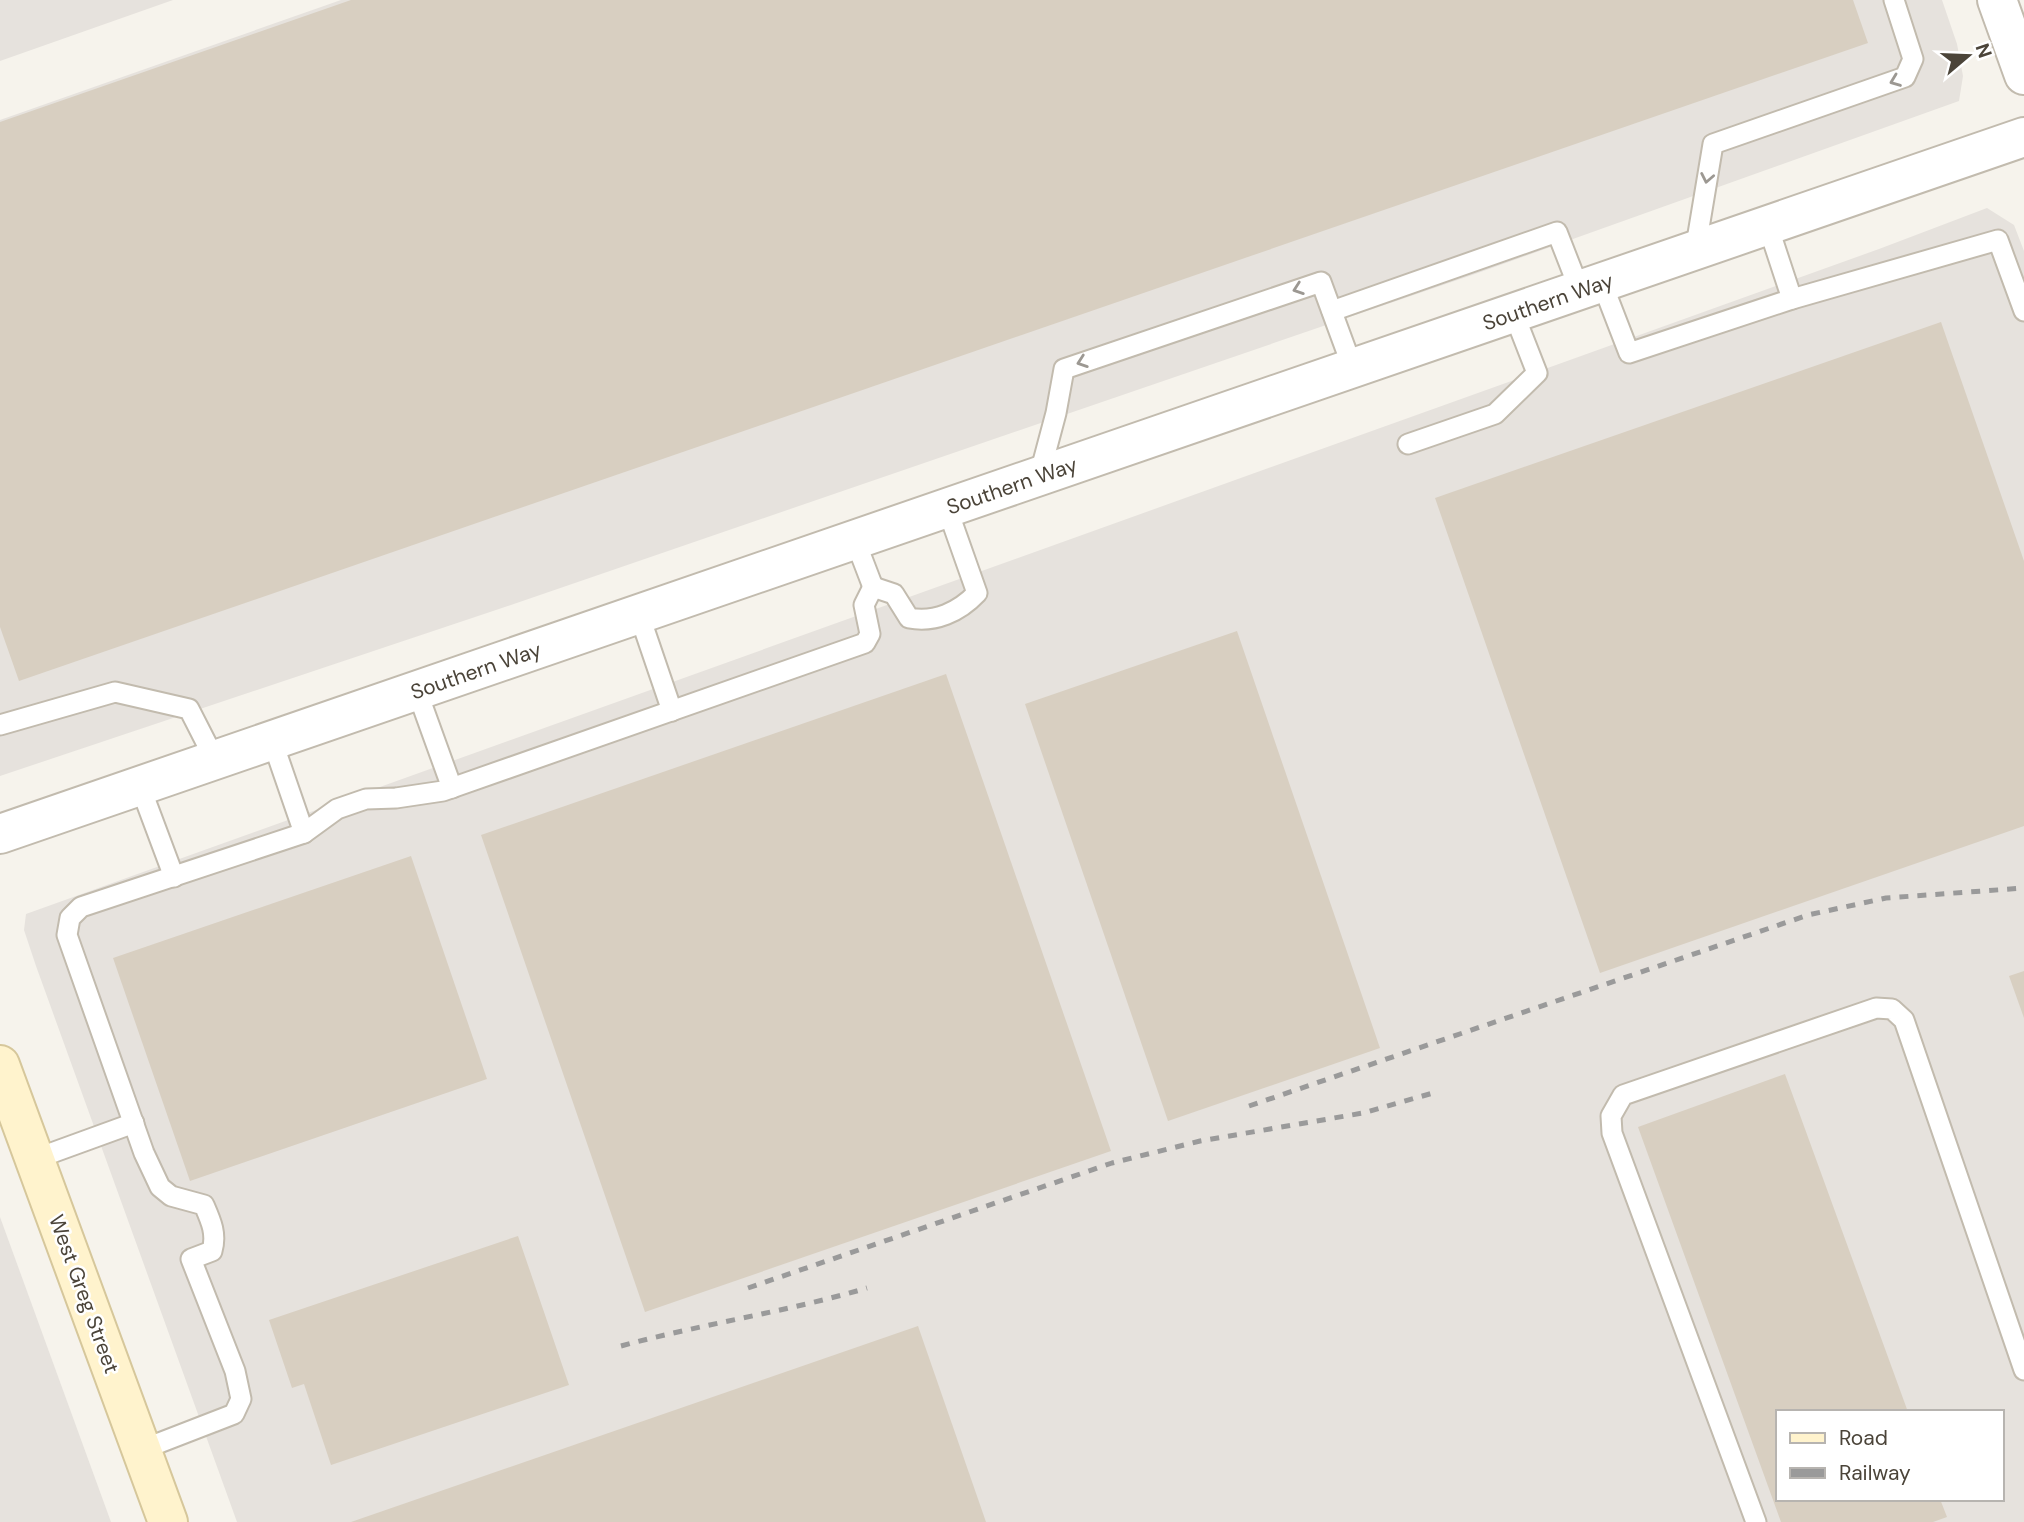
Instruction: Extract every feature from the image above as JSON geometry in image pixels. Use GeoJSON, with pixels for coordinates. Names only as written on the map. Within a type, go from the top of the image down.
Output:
{"type":"FeatureCollection","features":[{"type":"Feature","properties":{"kind":"main road","name":"West Greg Street"},"geometry":{"type":"LineString","coordinates":[[4,1089],[35,1159],[168,1522]]}},
{"type":"Feature","properties":{"kind":"street"},"geometry":{"type":"LineString","coordinates":[[1997,0],[2024,75]]}},
{"type":"Feature","properties":{"kind":"street","name":"Southern Way"},"geometry":{"type":"LineString","coordinates":[[0,834],[2024,137]]}},
{"type":"Feature","properties":{"kind":"lane"},"geometry":{"type":"LineString","coordinates":[[1695,251],[1713,144],[1905,77],[1913,60],[1894,0]]}},
{"type":"Feature","properties":{"kind":"lane"},"geometry":{"type":"LineString","coordinates":[[1768,226],[1792,299]]}},
{"type":"Feature","properties":{"kind":"lane"},"geometry":{"type":"LineString","coordinates":[[1332,311],[1557,232],[1629,353],[1792,299],[1998,240],[2024,311]]}},
{"type":"Feature","properties":{"kind":"lane"},"geometry":{"type":"LineString","coordinates":[[1039,477],[1056,413],[1064,369],[1321,282],[1353,369]]}},
{"type":"Feature","properties":{"kind":"lane"},"geometry":{"type":"LineString","coordinates":[[1408,444],[1495,414],[1537,373],[1514,314]]}},
{"type":"Feature","properties":{"kind":"lane"},"geometry":{"type":"LineString","coordinates":[[873,587],[894,594],[909,618],[924,621],[963,609],[977,593],[947,508]]}},
{"type":"Feature","properties":{"kind":"lane"},"geometry":{"type":"LineString","coordinates":[[141,1450],[234,1414],[241,1399],[235,1371],[191,1259],[212,1251],[215,1241],[213,1226],[204,1205],[171,1196],[160,1187],[134,1123],[67,935],[70,918],[82,907],[304,833],[337,809],[366,799],[396,799],[443,791],[865,643],[870,634],[864,605],[873,587],[855,540]]}},
{"type":"Feature","properties":{"kind":"lane"},"geometry":{"type":"LineString","coordinates":[[639,614],[673,711]]}},
{"type":"Feature","properties":{"kind":"lane"},"geometry":{"type":"LineString","coordinates":[[417,691],[452,788]]}},
{"type":"Feature","properties":{"kind":"lane"},"geometry":{"type":"LineString","coordinates":[[0,725],[115,692],[189,709],[215,760]]}},
{"type":"Feature","properties":{"kind":"lane"},"geometry":{"type":"LineString","coordinates":[[272,740],[304,833]]}},
{"type":"Feature","properties":{"kind":"lane"},"geometry":{"type":"LineString","coordinates":[[140,786],[174,877]]}},
{"type":"Feature","properties":{"kind":"lane"},"geometry":{"type":"LineString","coordinates":[[1756,1522],[1612,1133],[1611,1116],[1623,1095],[1876,1008],[1892,1009],[1904,1020],[2024,1370]]}},
{"type":"Feature","properties":{"kind":"lane"},"geometry":{"type":"LineString","coordinates":[[35,1159],[134,1123]]}},
{"type":"Feature","properties":{"kind":"shaded area"},"geometry":{"type":"Polygon","coordinates":[[[0,0],[173,0],[0,61],[0,0]]]}},
{"type":"Feature","properties":{"kind":"shaded area"},"geometry":{"type":"Polygon","coordinates":[[[341,0],[1942,0],[1957,44],[1963,76],[1959,101],[1475,274],[496,610],[0,776],[0,120],[341,0]]]}},
{"type":"Feature","properties":{"kind":"shaded area"},"geometry":{"type":"Polygon","coordinates":[[[1987,208],[2014,225],[2024,251],[2024,1522],[237,1522],[36,966],[24,930],[26,914],[1987,208]]]}},
{"type":"Feature","properties":{"kind":"shaded area"},"geometry":{"type":"Polygon","coordinates":[[[0,1217],[111,1522],[0,1522],[0,1217]]]}},
{"type":"Feature","properties":{"kind":"building"},"geometry":{"type":"Polygon","coordinates":[[[351,0],[1853,0],[1868,43],[19,681],[0,627],[0,122],[351,0]]]}},
{"type":"Feature","properties":{"kind":"building"},"geometry":{"type":"Polygon","coordinates":[[[1941,322],[2024,561],[2024,826],[1600,973],[1435,498],[1941,322]]]}},
{"type":"Feature","properties":{"kind":"building"},"geometry":{"type":"Polygon","coordinates":[[[1237,631],[1380,1048],[1168,1121],[1025,704],[1237,631]]]}},
{"type":"Feature","properties":{"kind":"building"},"geometry":{"type":"Polygon","coordinates":[[[946,674],[1111,1151],[645,1312],[481,835],[946,674]]]}},
{"type":"Feature","properties":{"kind":"building"},"geometry":{"type":"Polygon","coordinates":[[[411,856],[487,1079],[190,1181],[113,958],[411,856]]]}},
{"type":"Feature","properties":{"kind":"building"},"geometry":{"type":"Polygon","coordinates":[[[2024,971],[2024,1018],[2009,976],[2024,971]]]}},
{"type":"Feature","properties":{"kind":"building"},"geometry":{"type":"Polygon","coordinates":[[[1785,1074],[1907,1410],[1776,1410],[1776,1501],[1941,1501],[1947,1517],[1933,1522],[1781,1522],[1638,1127],[1785,1074]]]}},
{"type":"Feature","properties":{"kind":"building"},"geometry":{"type":"Polygon","coordinates":[[[518,1236],[569,1385],[331,1465],[304,1384],[292,1388],[269,1320],[518,1236]]]}},
{"type":"Feature","properties":{"kind":"building"},"geometry":{"type":"Polygon","coordinates":[[[918,1326],[986,1522],[351,1522],[918,1326]]]}},
{"type":"Feature","properties":{"kind":"railway"},"geometry":{"type":"LineString","coordinates":[[1249,1106],[1808,915],[1886,898],[2024,888]]}},
{"type":"Feature","properties":{"kind":"railway"},"geometry":{"type":"LineString","coordinates":[[748,1288],[1112,1163],[1200,1141],[1363,1113],[1433,1093]]}},
{"type":"Feature","properties":{"kind":"railway"},"geometry":{"type":"LineString","coordinates":[[621,1346],[867,1288]]}}]}
